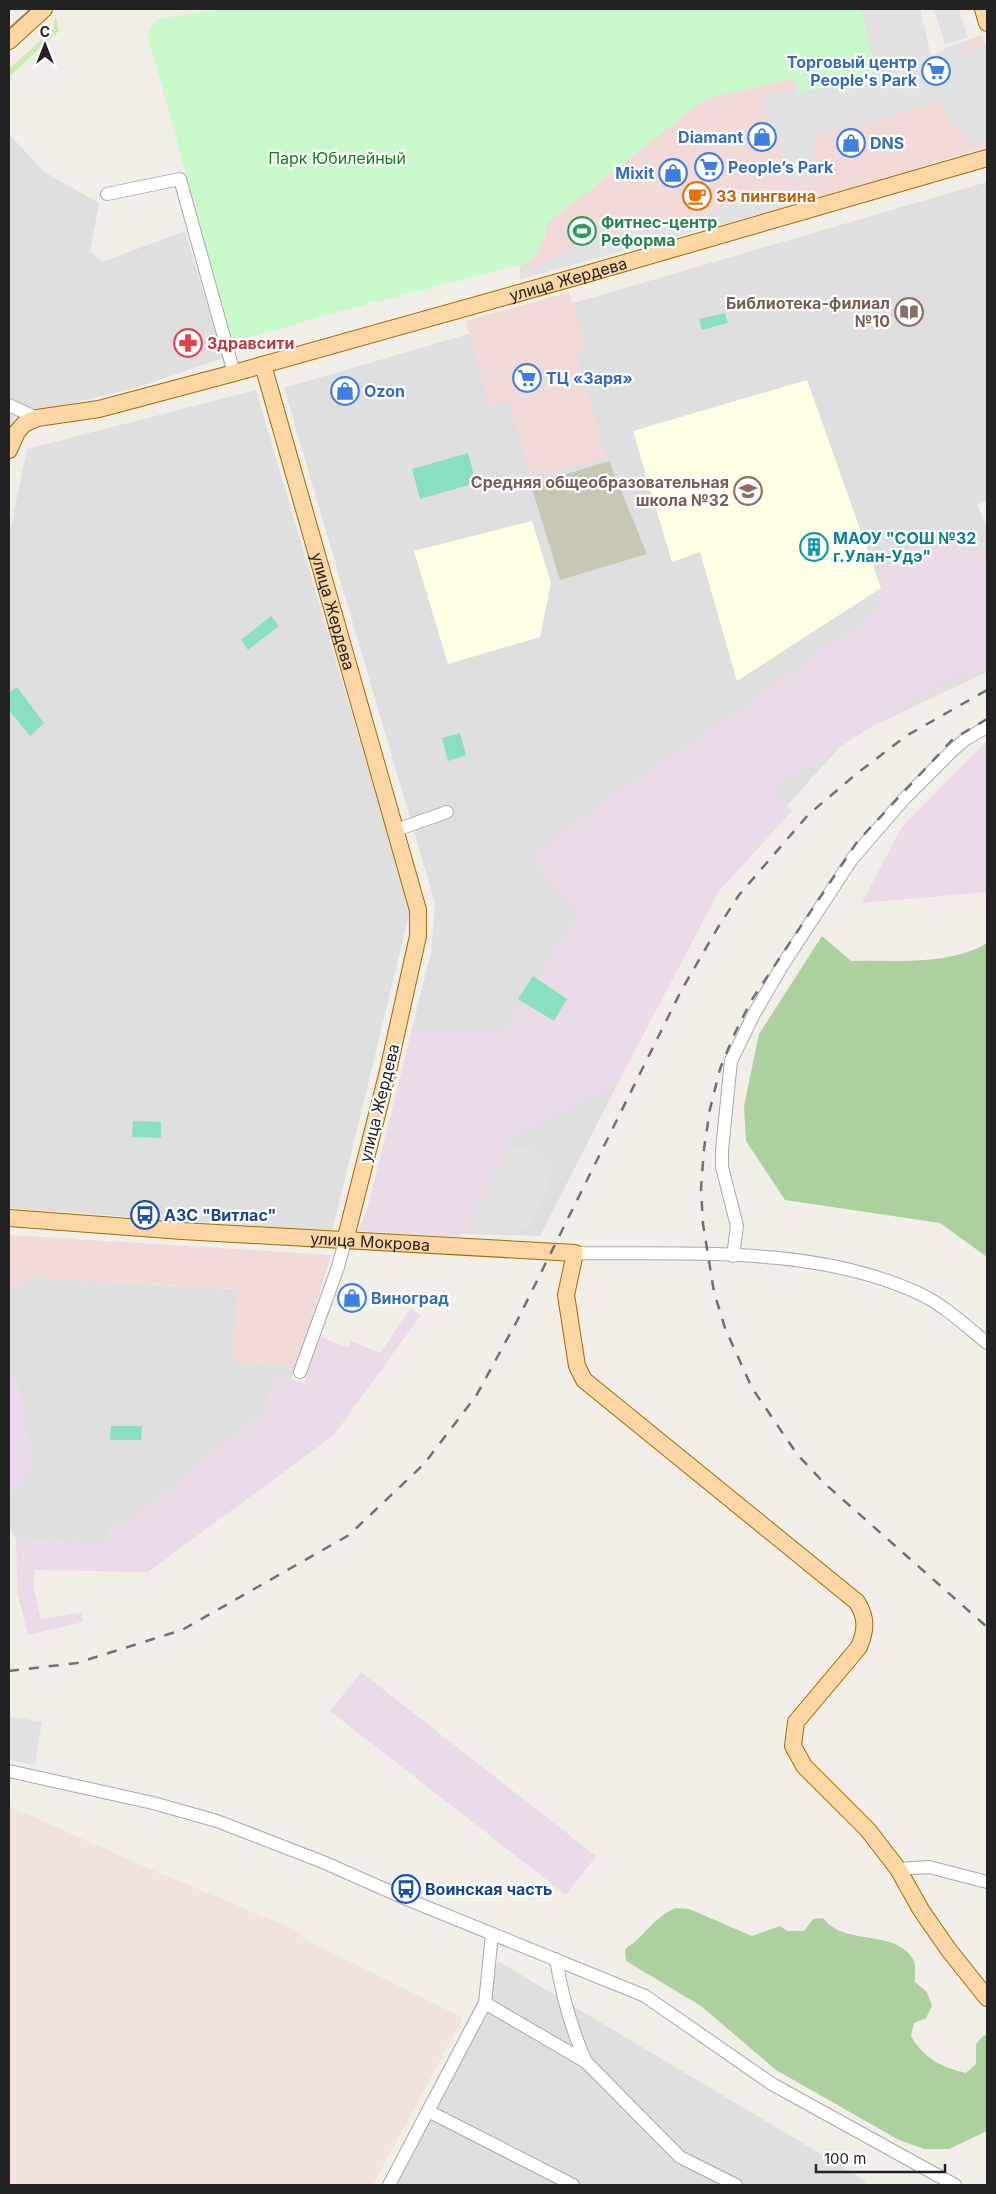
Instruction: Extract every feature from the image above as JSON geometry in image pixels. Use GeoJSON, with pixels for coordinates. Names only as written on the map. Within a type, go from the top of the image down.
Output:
{"type":"FeatureCollection","features":[{"type":"Feature","properties":{"kind":"main road"},"geometry":{"type":"LineString","coordinates":[[9,41],[44,9]]}},
{"type":"Feature","properties":{"kind":"main road"},"geometry":{"type":"LineString","coordinates":[[983,9],[987,23]]}},
{"type":"Feature","properties":{"kind":"main road","name":"улица Жердева"},"geometry":{"type":"LineString","coordinates":[[9,450],[17,432],[24,424],[37,418],[99,409],[264,365],[987,158]]}},
{"type":"Feature","properties":{"kind":"main road","name":"улица Жердева"},"geometry":{"type":"LineString","coordinates":[[264,365],[418,910],[418,936],[388,1071],[345,1240]]}},
{"type":"Feature","properties":{"kind":"main road","name":"улица Мокрова"},"geometry":{"type":"LineString","coordinates":[[9,1218],[575,1253]]}},
{"type":"Feature","properties":{"kind":"main road"},"geometry":{"type":"LineString","coordinates":[[575,1253],[566,1294],[578,1366],[584,1380],[857,1602],[862,1610],[865,1620],[864,1633],[859,1647],[796,1722],[792,1746],[804,1766],[868,1830],[898,1869],[921,1910],[987,1998]]}},
{"type":"Feature","properties":{"kind":"street"},"geometry":{"type":"LineString","coordinates":[[107,194],[180,179],[234,373]]}},
{"type":"Feature","properties":{"kind":"street"},"geometry":{"type":"LineString","coordinates":[[9,405],[37,418]]}},
{"type":"Feature","properties":{"kind":"street"},"geometry":{"type":"LineString","coordinates":[[733,1256],[737,1226],[722,1167],[731,1061],[754,1014],[782,966],[852,860],[903,800],[953,750],[966,739],[987,728]]}},
{"type":"Feature","properties":{"kind":"street"},"geometry":{"type":"LineString","coordinates":[[396,830],[447,812]]}},
{"type":"Feature","properties":{"kind":"street","name":"улица Жердева"},"geometry":{"type":"LineString","coordinates":[[300,1372],[338,1267],[345,1240]]}},
{"type":"Feature","properties":{"kind":"street","name":"улица Мокрова"},"geometry":{"type":"LineString","coordinates":[[575,1253],[789,1259],[881,1279],[917,1292],[951,1313],[987,1343]]}},
{"type":"Feature","properties":{"kind":"street"},"geometry":{"type":"LineString","coordinates":[[9,1771],[218,1821],[323,1862],[492,1934],[645,1996],[772,2084],[955,2185]]}},
{"type":"Feature","properties":{"kind":"street"},"geometry":{"type":"LineString","coordinates":[[898,1869],[929,1867],[987,1882]]}},
{"type":"Feature","properties":{"kind":"street"},"geometry":{"type":"LineString","coordinates":[[389,2185],[485,2003],[492,1934]]}},
{"type":"Feature","properties":{"kind":"street"},"geometry":{"type":"LineString","coordinates":[[556,1959],[561,1992],[571,2029],[586,2062]]}},
{"type":"Feature","properties":{"kind":"street"},"geometry":{"type":"LineString","coordinates":[[485,2003],[586,2062],[680,2157],[736,2185]]}},
{"type":"Feature","properties":{"kind":"street"},"geometry":{"type":"LineString","coordinates":[[428,2111],[573,2185]]}},
{"type":"Feature","properties":{"kind":"shaded area"},"geometry":{"type":"Polygon","coordinates":[[[861,9],[920,9],[931,56],[940,54],[945,48],[982,35],[987,51],[987,147],[800,203],[520,279],[520,266],[525,264],[545,238],[547,223],[705,99],[792,78],[876,72],[861,9]]]}},
{"type":"Feature","properties":{"kind":"shaded area"},"geometry":{"type":"Polygon","coordinates":[[[861,9],[920,9],[931,56],[963,42],[967,52],[986,46],[987,139],[968,145],[961,132],[949,125],[942,101],[814,137],[812,144],[820,174],[790,182],[779,139],[768,122],[761,99],[797,89],[799,94],[876,72],[861,9]]]}},
{"type":"Feature","properties":{"kind":"shaded area"},"geometry":{"type":"Polygon","coordinates":[[[934,9],[959,9],[968,38],[945,44],[934,9]]]}},
{"type":"Feature","properties":{"kind":"shaded area"},"geometry":{"type":"Polygon","coordinates":[[[9,134],[44,172],[99,203],[90,251],[102,262],[185,231],[223,358],[145,385],[14,418],[9,439],[9,134]]]}},
{"type":"Feature","properties":{"kind":"shaded area"},"geometry":{"type":"Polygon","coordinates":[[[987,182],[987,501],[977,505],[987,526],[987,672],[849,737],[724,875],[540,1236],[358,1231],[368,1208],[431,952],[435,903],[284,388],[987,182]]]}},
{"type":"Feature","properties":{"kind":"shaded area"},"geometry":{"type":"Polygon","coordinates":[[[796,187],[800,203],[520,279],[521,269],[551,261],[572,247],[796,187]]]}},
{"type":"Feature","properties":{"kind":"shaded area"},"geometry":{"type":"Polygon","coordinates":[[[569,292],[586,347],[575,350],[606,456],[532,478],[508,401],[489,406],[466,321],[569,292]]]}},
{"type":"Feature","properties":{"kind":"shaded area","name":"Средняя общеобразовательная школа №32"},"geometry":{"type":"Polygon","coordinates":[[[807,380],[881,588],[737,681],[700,552],[672,562],[633,431],[807,380]]]}},
{"type":"Feature","properties":{"kind":"shaded area"},"geometry":{"type":"Polygon","coordinates":[[[256,390],[410,911],[332,1232],[9,1208],[9,536],[27,449],[256,390]]]}},
{"type":"Feature","properties":{"kind":"shaded area"},"geometry":{"type":"Polygon","coordinates":[[[609,461],[647,554],[560,580],[531,485],[609,461]]]}},
{"type":"Feature","properties":{"kind":"shaded area","name":"Средняя общеобразовательная школа №32"},"geometry":{"type":"Polygon","coordinates":[[[532,521],[551,583],[540,637],[448,664],[414,551],[532,521]]]}},
{"type":"Feature","properties":{"kind":"shaded area"},"geometry":{"type":"Polygon","coordinates":[[[963,539],[987,559],[987,670],[954,675],[771,790],[792,811],[719,891],[618,1083],[512,1138],[460,1237],[362,1231],[412,1030],[444,1034],[505,1029],[578,913],[531,859],[595,807],[747,704],[879,610],[882,568],[963,539]]]}},
{"type":"Feature","properties":{"kind":"shaded area"},"geometry":{"type":"Polygon","coordinates":[[[987,741],[987,892],[862,903],[901,828],[987,741]]]}},
{"type":"Feature","properties":{"kind":"shaded area"},"geometry":{"type":"Polygon","coordinates":[[[507,1147],[536,1150],[555,1168],[530,1228],[512,1234],[463,1231],[507,1147]]]}},
{"type":"Feature","properties":{"kind":"shaded area"},"geometry":{"type":"Polygon","coordinates":[[[9,1235],[331,1255],[298,1366],[233,1363],[237,1289],[22,1277],[22,1286],[9,1285],[9,1235]]]}},
{"type":"Feature","properties":{"kind":"shaded area"},"geometry":{"type":"Polygon","coordinates":[[[22,1277],[315,1294],[291,1379],[276,1375],[264,1411],[127,1523],[109,1529],[106,1544],[16,1539],[9,1526],[9,1499],[33,1466],[15,1375],[9,1374],[9,1285],[21,1286],[22,1277]]]}},
{"type":"Feature","properties":{"kind":"shaded area"},"geometry":{"type":"Polygon","coordinates":[[[410,1308],[421,1315],[334,1435],[148,1572],[34,1570],[34,1589],[41,1620],[81,1612],[83,1622],[28,1635],[17,1591],[16,1539],[106,1544],[109,1529],[127,1523],[264,1411],[276,1375],[304,1383],[319,1336],[348,1348],[351,1341],[381,1353],[410,1308]]]}},
{"type":"Feature","properties":{"kind":"shaded area"},"geometry":{"type":"Polygon","coordinates":[[[9,1374],[15,1375],[33,1466],[9,1499],[9,1374]]]}},
{"type":"Feature","properties":{"kind":"shaded area"},"geometry":{"type":"Polygon","coordinates":[[[361,1672],[596,1856],[566,1895],[330,1711],[361,1672]]]}},
{"type":"Feature","properties":{"kind":"shaded area"},"geometry":{"type":"Polygon","coordinates":[[[9,1716],[42,1722],[35,1765],[9,1760],[9,1716]]]}},
{"type":"Feature","properties":{"kind":"shaded area"},"geometry":{"type":"Polygon","coordinates":[[[9,1806],[141,1865],[298,1931],[304,1939],[463,2018],[373,2185],[9,2185],[9,1806]]]}},
{"type":"Feature","properties":{"kind":"shaded area"},"geometry":{"type":"Polygon","coordinates":[[[498,1961],[866,2181],[863,2185],[382,2185],[498,1961]]]}},
{"type":"Feature","properties":{"kind":"green space","name":"Парк Юбилейный"},"geometry":{"type":"Polygon","coordinates":[[[223,9],[861,9],[876,72],[799,94],[792,78],[705,99],[547,223],[545,235],[538,252],[525,264],[329,314],[233,343],[147,33],[157,19],[223,9]]]}},
{"type":"Feature","properties":{"kind":"green space"},"geometry":{"type":"Polygon","coordinates":[[[56,18],[59,31],[11,75],[9,69],[54,28],[54,20],[56,18]]]}},
{"type":"Feature","properties":{"kind":"green space"},"geometry":{"type":"Polygon","coordinates":[[[725,313],[728,323],[702,330],[699,319],[725,313]]]}},
{"type":"Feature","properties":{"kind":"green space"},"geometry":{"type":"Polygon","coordinates":[[[468,453],[476,483],[420,499],[412,469],[468,453]]]}},
{"type":"Feature","properties":{"kind":"green space"},"geometry":{"type":"Polygon","coordinates":[[[271,616],[279,626],[248,650],[241,640],[271,616]]]}},
{"type":"Feature","properties":{"kind":"green space"},"geometry":{"type":"Polygon","coordinates":[[[17,687],[44,723],[30,736],[9,710],[9,693],[17,687]]]}},
{"type":"Feature","properties":{"kind":"green space"},"geometry":{"type":"Polygon","coordinates":[[[460,733],[466,755],[448,761],[442,738],[460,733]]]}},
{"type":"Feature","properties":{"kind":"green space"},"geometry":{"type":"Polygon","coordinates":[[[822,936],[851,961],[939,959],[972,950],[987,943],[987,1257],[940,1223],[785,1200],[746,1141],[744,1106],[759,1034],[822,936]]]}},
{"type":"Feature","properties":{"kind":"green space"},"geometry":{"type":"Polygon","coordinates":[[[533,976],[567,999],[554,1021],[518,999],[533,976]]]}},
{"type":"Feature","properties":{"kind":"green space"},"geometry":{"type":"Polygon","coordinates":[[[133,1121],[161,1122],[161,1138],[132,1137],[133,1121]]]}},
{"type":"Feature","properties":{"kind":"green space"},"geometry":{"type":"Polygon","coordinates":[[[111,1426],[142,1426],[141,1440],[110,1440],[111,1426]]]}},
{"type":"Feature","properties":{"kind":"green space"},"geometry":{"type":"Polygon","coordinates":[[[676,1908],[689,1909],[752,1936],[780,1926],[787,1931],[804,1931],[813,1919],[823,1918],[832,1927],[844,1932],[882,1940],[905,1950],[914,1961],[915,1982],[927,1992],[932,2006],[926,2018],[914,2023],[911,2036],[922,2051],[941,2065],[966,2073],[976,2064],[976,2044],[984,2035],[987,2036],[987,2131],[949,2149],[924,2149],[899,2140],[776,2070],[701,2006],[626,1961],[625,1949],[661,1916],[676,1908]]]}},
{"type":"Feature","properties":{"kind":"tram line"},"geometry":{"type":"LineString","coordinates":[[9,28],[30,9]]}},
{"type":"Feature","properties":{"kind":"railway"},"geometry":{"type":"LineString","coordinates":[[9,1671],[77,1663],[182,1630],[349,1535],[424,1464],[476,1396],[517,1321],[681,991],[739,895],[808,815],[855,775],[906,736],[987,690]]}},
{"type":"Feature","properties":{"kind":"railway"},"geometry":{"type":"LineString","coordinates":[[987,719],[953,739],[857,842],[751,1001],[720,1069],[710,1109],[701,1188],[703,1224],[714,1292],[725,1328],[752,1388],[797,1454],[823,1482],[987,1627]]}},
{"type":"Feature","properties":{"kind":"place","name":"Торговый центр People's Park"},"geometry":{"type":"Point","coordinates":[936,71]}},
{"type":"Feature","properties":{"kind":"place","name":"Diamant"},"geometry":{"type":"Point","coordinates":[762,137]}},
{"type":"Feature","properties":{"kind":"place","name":"DNS"},"geometry":{"type":"Point","coordinates":[851,143]}},
{"type":"Feature","properties":{"kind":"place","name":"People’s Park"},"geometry":{"type":"Point","coordinates":[709,167]}},
{"type":"Feature","properties":{"kind":"place","name":"Mixit"},"geometry":{"type":"Point","coordinates":[673,173]}},
{"type":"Feature","properties":{"kind":"place","name":"33 пингвина"},"geometry":{"type":"Point","coordinates":[697,196]}},
{"type":"Feature","properties":{"kind":"place","name":"Фитнес-центр Реформа"},"geometry":{"type":"Point","coordinates":[582,231]}},
{"type":"Feature","properties":{"kind":"place","name":"Библиотека-филиал №10"},"geometry":{"type":"Point","coordinates":[909,312]}},
{"type":"Feature","properties":{"kind":"place","name":"Здравсити"},"geometry":{"type":"Point","coordinates":[188,343]}},
{"type":"Feature","properties":{"kind":"place","name":"ТЦ «Заря»"},"geometry":{"type":"Point","coordinates":[527,378]}},
{"type":"Feature","properties":{"kind":"place","name":"Ozon"},"geometry":{"type":"Point","coordinates":[345,391]}},
{"type":"Feature","properties":{"kind":"place","name":"Средняя общеобразовательная школа №32"},"geometry":{"type":"Point","coordinates":[748,491]}},
{"type":"Feature","properties":{"kind":"place","name":"МАОУ \"СОШ №32 г.Улан-Удэ\""},"geometry":{"type":"Point","coordinates":[814,547]}},
{"type":"Feature","properties":{"kind":"place","name":"АЗС \"Витлас\""},"geometry":{"type":"Point","coordinates":[145,1215]}},
{"type":"Feature","properties":{"kind":"place","name":"Виноград"},"geometry":{"type":"Point","coordinates":[352,1298]}},
{"type":"Feature","properties":{"kind":"place","name":"Воинская часть"},"geometry":{"type":"Point","coordinates":[406,1889]}}]}
